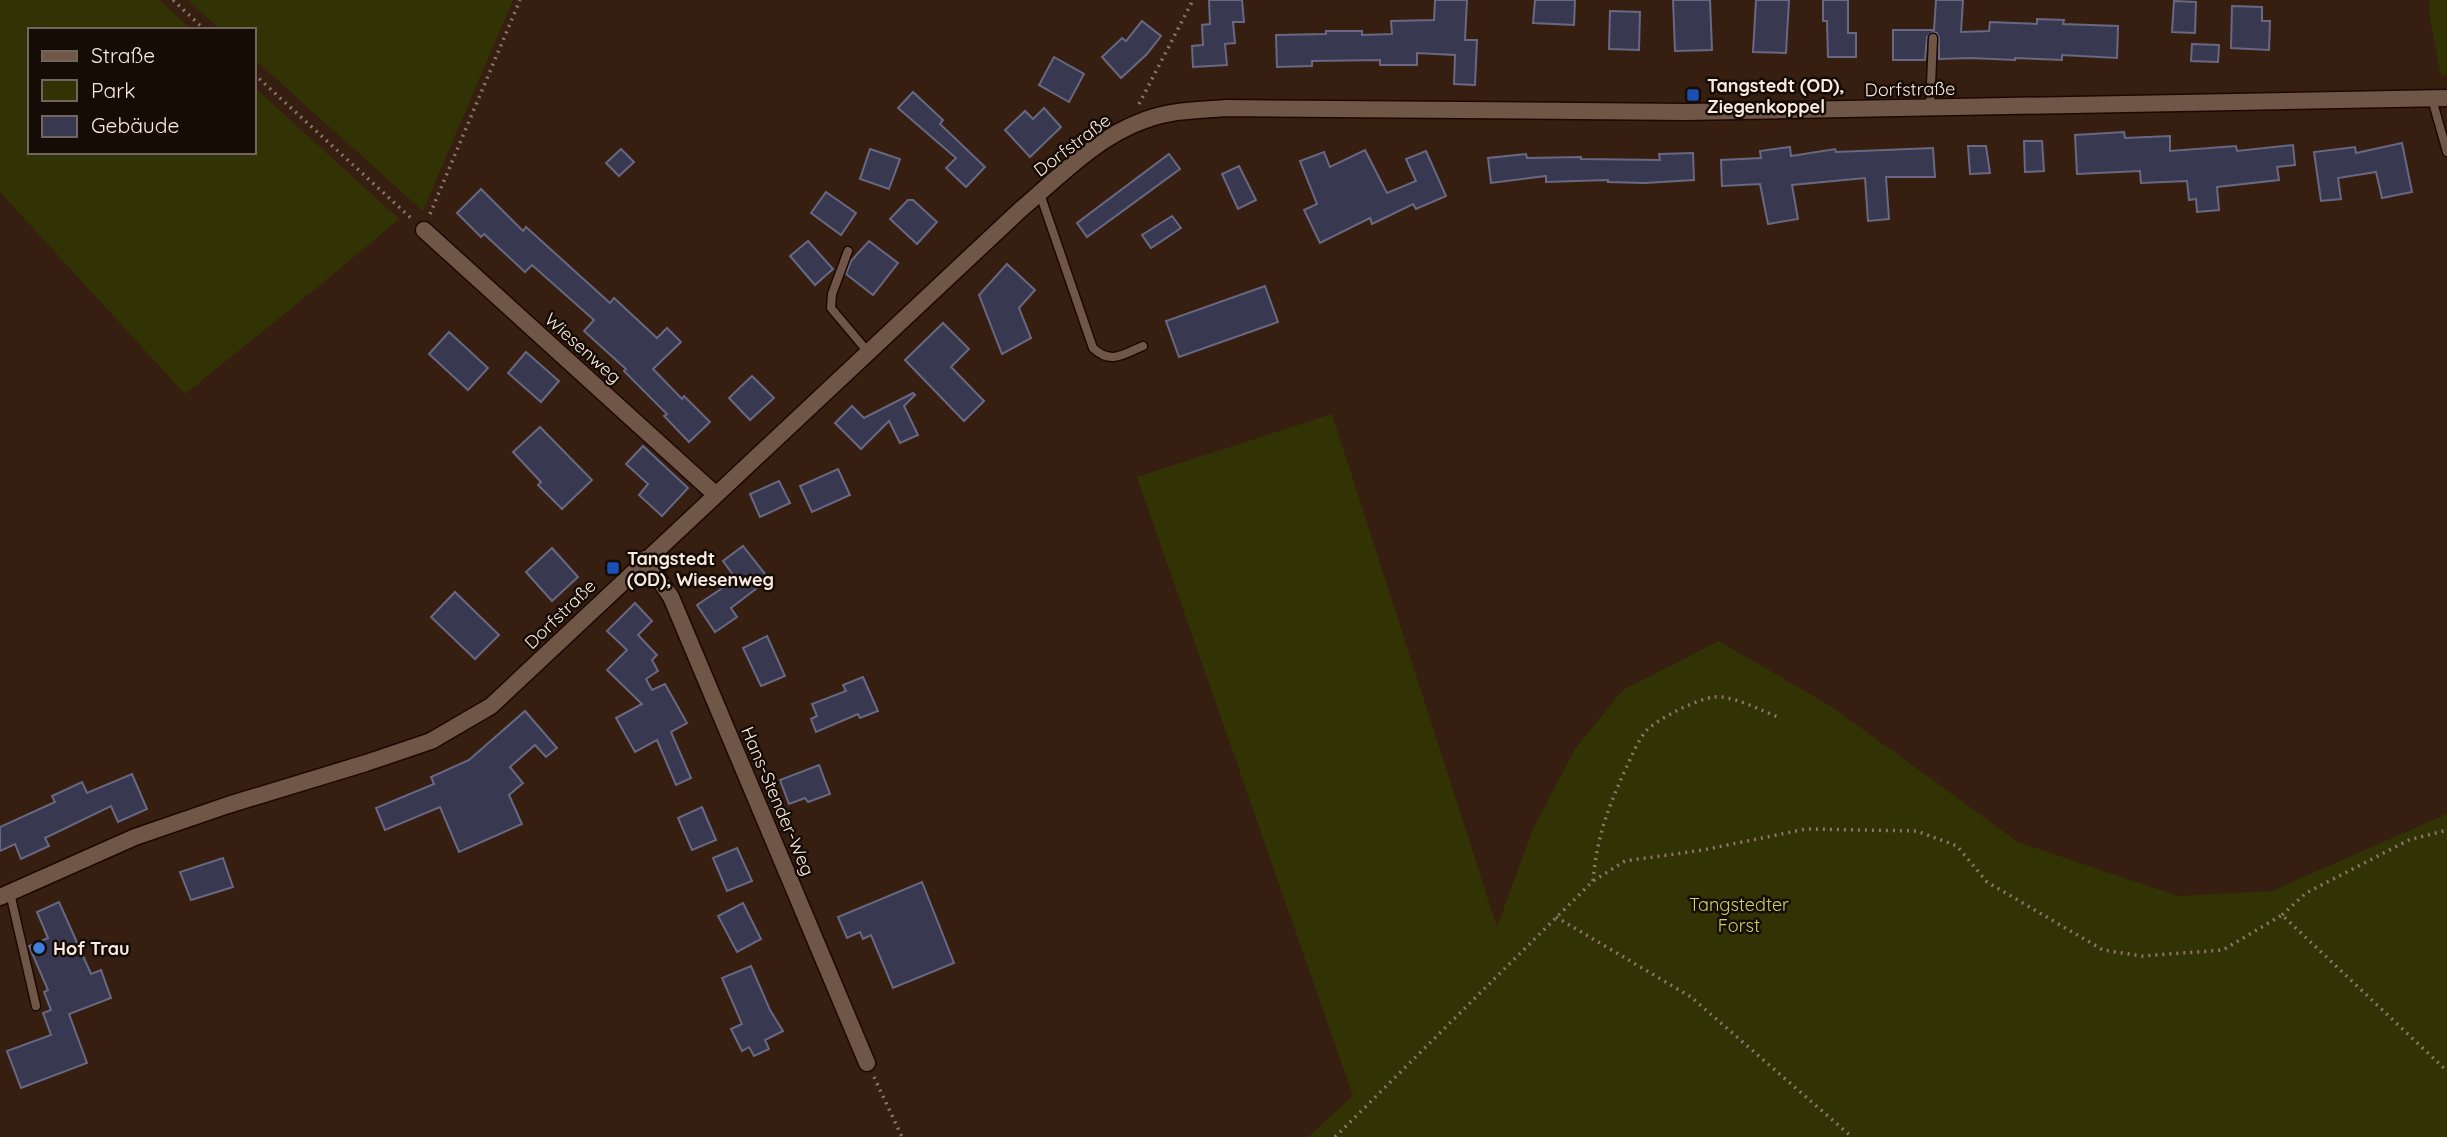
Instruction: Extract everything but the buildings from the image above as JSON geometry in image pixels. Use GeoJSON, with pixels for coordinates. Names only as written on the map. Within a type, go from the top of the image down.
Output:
{"type":"FeatureCollection","features":[{"type":"Feature","properties":{"kind":"street","name":"Dorfstraße"},"geometry":{"type":"LineString","coordinates":[[5,895],[135,837],[431,741],[491,706],[645,559],[1040,194],[1100,143],[1147,119],[1175,112],[1226,108],[1687,112],[2440,98]]}},
{"type":"Feature","properties":{"kind":"street","name":"Wiesenweg"},"geometry":{"type":"LineString","coordinates":[[424,230],[715,494]]}},
{"type":"Feature","properties":{"kind":"street","name":"Hans-Stender-Weg"},"geometry":{"type":"LineString","coordinates":[[645,559],[671,597],[867,1063]]}},
{"type":"Feature","properties":{"kind":"lane"},"geometry":{"type":"LineString","coordinates":[[1930,107],[1933,38]]}},
{"type":"Feature","properties":{"kind":"lane"},"geometry":{"type":"LineString","coordinates":[[2440,98],[2447,152]]}},
{"type":"Feature","properties":{"kind":"lane"},"geometry":{"type":"LineString","coordinates":[[1040,194],[1093,348],[1101,356],[1115,358],[1143,346]]}},
{"type":"Feature","properties":{"kind":"lane"},"geometry":{"type":"LineString","coordinates":[[848,251],[832,294],[831,308],[868,352]]}},
{"type":"Feature","properties":{"kind":"lane"},"geometry":{"type":"LineString","coordinates":[[5,895],[36,1006]]}},
{"type":"Feature","properties":{"kind":"path"},"geometry":{"type":"LineString","coordinates":[[173,0],[203,28]]}},
{"type":"Feature","properties":{"kind":"path"},"geometry":{"type":"LineString","coordinates":[[256,76],[424,230],[520,0]]}},
{"type":"Feature","properties":{"kind":"path"},"geometry":{"type":"LineString","coordinates":[[1127,127],[1193,0]]}},
{"type":"Feature","properties":{"kind":"path"},"geometry":{"type":"LineString","coordinates":[[1593,881],[1595,851],[1606,812],[1632,754],[1646,731],[1665,716],[1714,697],[1741,702],[1780,718]]}},
{"type":"Feature","properties":{"kind":"path"},"geometry":{"type":"LineString","coordinates":[[1335,1137],[1593,881],[1625,861],[1703,850],[1806,830],[1917,831],[1957,846],[1987,882],[2103,950],[2142,956],[2223,950],[2282,915],[2306,893],[2409,840],[2447,830]]}},
{"type":"Feature","properties":{"kind":"path"},"geometry":{"type":"LineString","coordinates":[[2282,915],[2447,1071]]}},
{"type":"Feature","properties":{"kind":"path"},"geometry":{"type":"LineString","coordinates":[[1556,917],[1691,997],[1852,1137]]}},
{"type":"Feature","properties":{"kind":"path"},"geometry":{"type":"LineString","coordinates":[[867,1063],[902,1137]]}},
{"type":"Feature","properties":{"kind":"green space"},"geometry":{"type":"Polygon","coordinates":[[[0,0],[159,0],[190,28],[28,28],[28,154],[256,154],[256,89],[399,219],[185,394],[0,192],[0,0]]]}},
{"type":"Feature","properties":{"kind":"green space"},"geometry":{"type":"Polygon","coordinates":[[[188,0],[513,0],[423,211],[256,61],[256,28],[219,28],[188,0]]]}},
{"type":"Feature","properties":{"kind":"green space"},"geometry":{"type":"Polygon","coordinates":[[[2429,0],[2447,0],[2447,75],[2441,76],[2429,0]]]}},
{"type":"Feature","properties":{"kind":"green space","name":"Tangstedter Forst"},"geometry":{"type":"Polygon","coordinates":[[[1332,414],[1497,927],[1533,829],[1575,749],[1623,690],[1719,641],[1832,707],[2018,842],[2178,896],[2272,891],[2447,814],[2447,1137],[1308,1137],[1353,1096],[1137,477],[1332,414]]]}},
{"type":"Feature","properties":{"kind":"place","name":"Tangstedt (OD), Ziegenkoppel"},"geometry":{"type":"Point","coordinates":[1693,95]}},
{"type":"Feature","properties":{"kind":"place","name":"Tangstedt (OD), Wiesenweg"},"geometry":{"type":"Point","coordinates":[613,568]}},
{"type":"Feature","properties":{"kind":"place","name":"Hof Trau"},"geometry":{"type":"Point","coordinates":[39,948]}}]}
